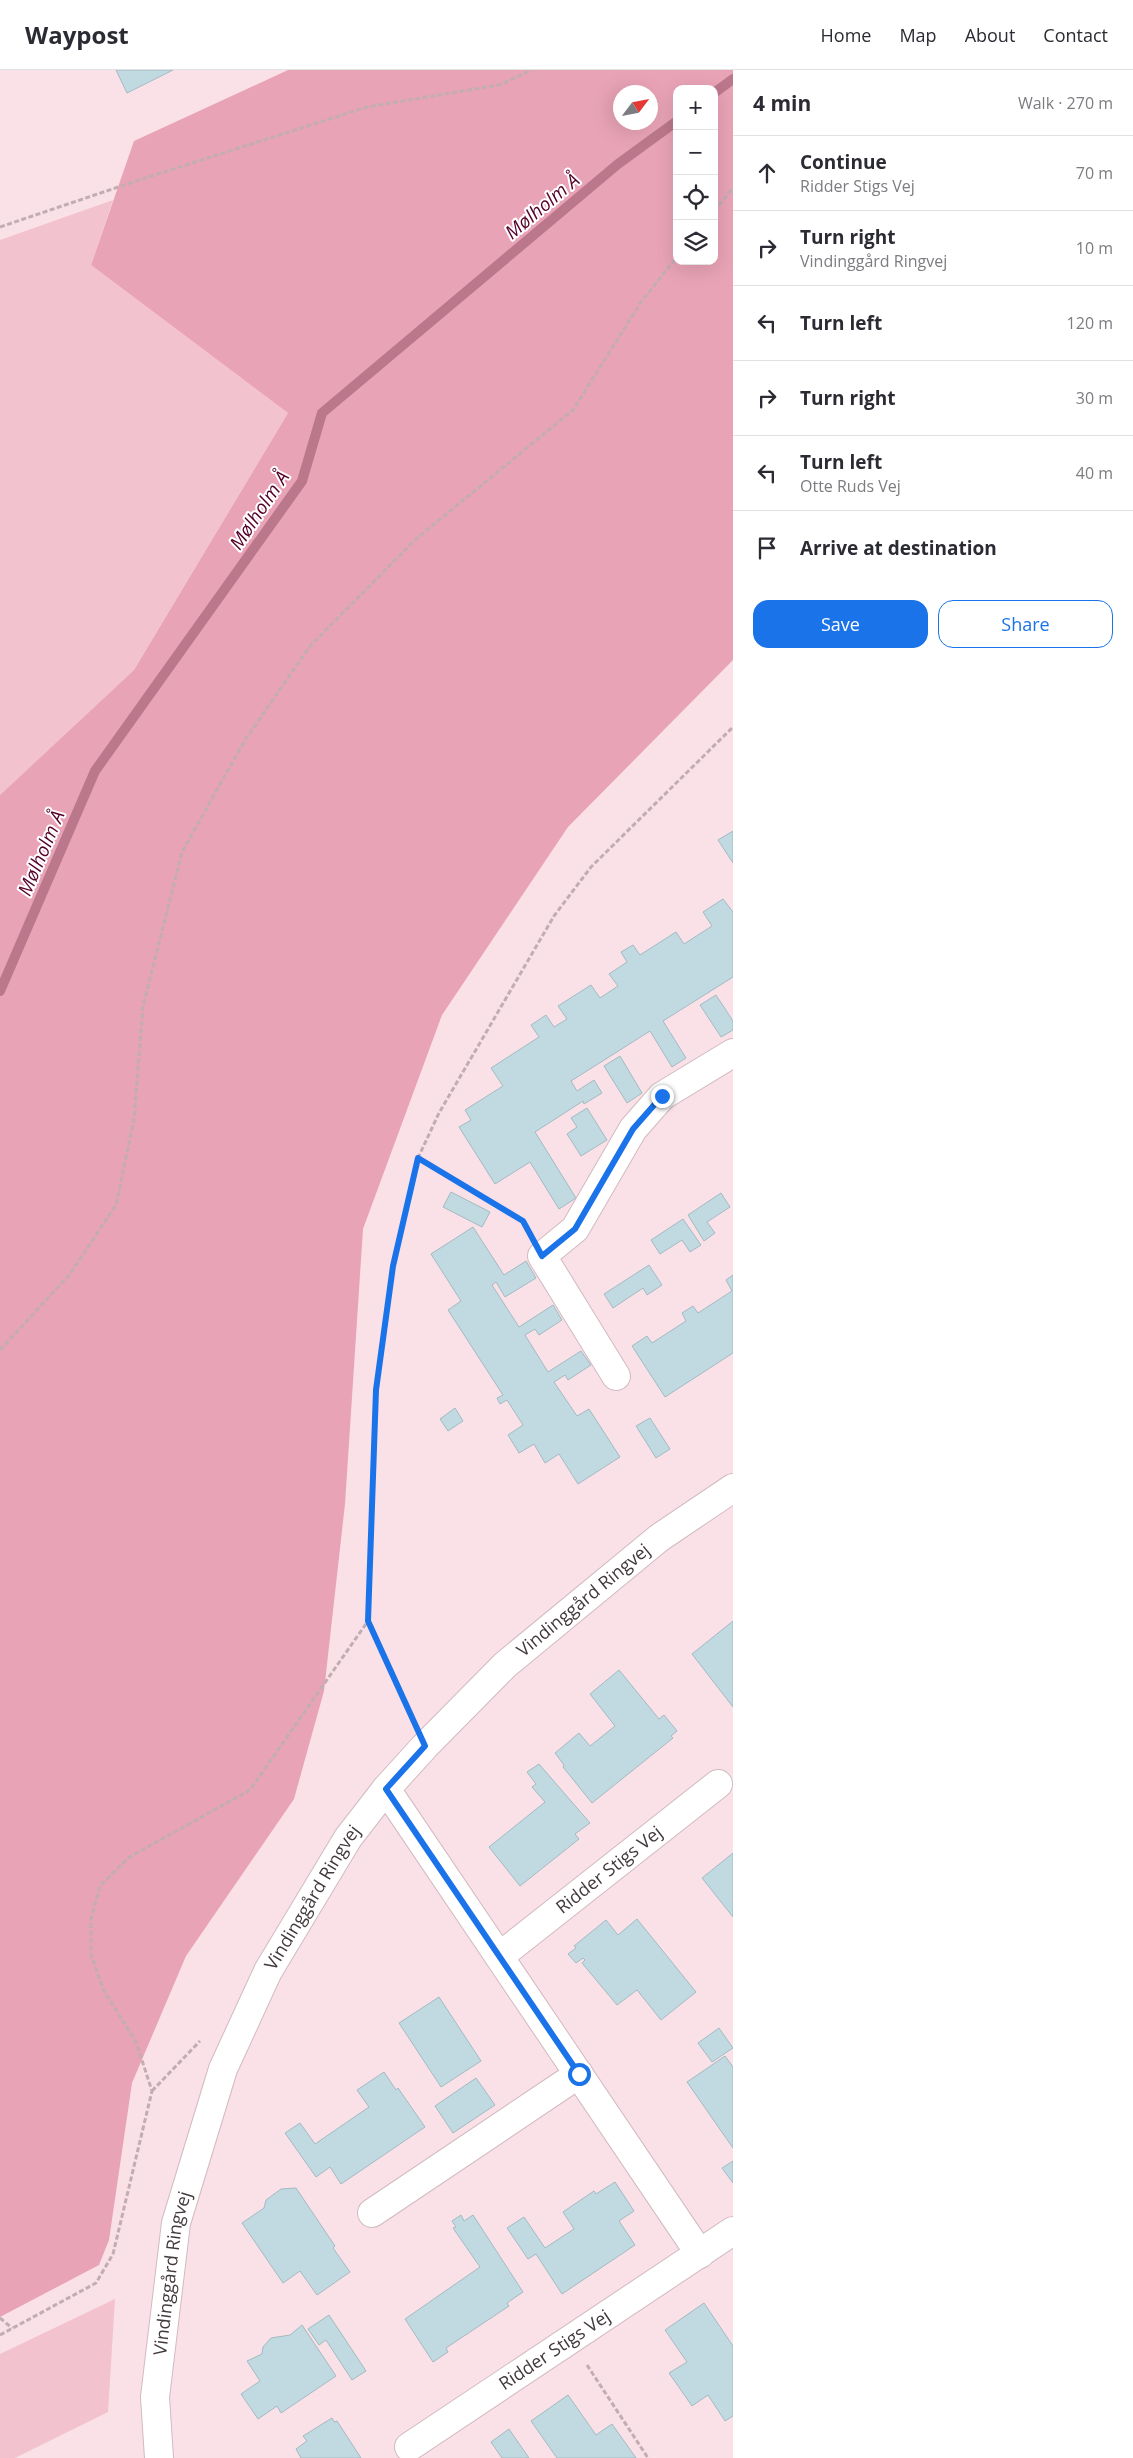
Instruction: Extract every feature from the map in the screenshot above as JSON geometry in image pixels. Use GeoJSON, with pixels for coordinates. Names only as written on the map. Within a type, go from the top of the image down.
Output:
{"type":"FeatureCollection","features":[{"type":"Feature","properties":{"kind":"street"},"geometry":{"type":"LineString","coordinates":[[616,1376],[542,1256],[575,1229],[633,1129],[662,1096],[733,1053]]}},
{"type":"Feature","properties":{"kind":"street","name":"Vindinggård Ringvej"},"geometry":{"type":"LineString","coordinates":[[159,2458],[155,2397],[176,2223],[223,2069],[268,1971],[348,1838],[386,1789],[425,1746],[504,1665],[659,1538],[733,1488]]}},
{"type":"Feature","properties":{"kind":"street","name":"Ridder Stigs Vej"},"geometry":{"type":"LineString","coordinates":[[500,1956],[718,1784]]}},
{"type":"Feature","properties":{"kind":"street"},"geometry":{"type":"LineString","coordinates":[[386,1789],[700,2254]]}},
{"type":"Feature","properties":{"kind":"street"},"geometry":{"type":"LineString","coordinates":[[372,2213],[579,2074]]}},
{"type":"Feature","properties":{"kind":"street","name":"Ridder Stigs Vej"},"geometry":{"type":"LineString","coordinates":[[409,2447],[733,2231]]}},
{"type":"Feature","properties":{"kind":"path"},"geometry":{"type":"LineString","coordinates":[[0,227],[367,107],[499,85],[532,70]]}},
{"type":"Feature","properties":{"kind":"path"},"geometry":{"type":"LineString","coordinates":[[718,206],[733,188]]}},
{"type":"Feature","properties":{"kind":"path"},"geometry":{"type":"LineString","coordinates":[[0,1350],[70,1274],[116,1205],[134,1118],[143,1006],[182,852],[245,740],[310,646],[416,539],[573,410],[641,302],[673,262]]}},
{"type":"Feature","properties":{"kind":"path"},"geometry":{"type":"LineString","coordinates":[[425,1746],[368,1621],[376,1390],[393,1266],[418,1158],[439,1113],[554,916],[591,867],[733,727]]}},
{"type":"Feature","properties":{"kind":"path"},"geometry":{"type":"LineString","coordinates":[[418,1158],[523,1221],[542,1256]]}},
{"type":"Feature","properties":{"kind":"path"},"geometry":{"type":"LineString","coordinates":[[0,2334],[96,2283],[112,2254],[152,2091],[136,2042],[102,1989],[91,1954],[91,1919],[100,1886],[128,1858],[250,1790],[368,1621]]}},
{"type":"Feature","properties":{"kind":"path"},"geometry":{"type":"LineString","coordinates":[[0,2318],[12,2328]]}},
{"type":"Feature","properties":{"kind":"path"},"geometry":{"type":"LineString","coordinates":[[570,2340],[648,2458]]}},
{"type":"Feature","properties":{"kind":"shaded area"},"geometry":{"type":"Polygon","coordinates":[[[288,70],[733,70],[733,660],[568,827],[442,1015],[363,1229],[345,1504],[324,1691],[294,1799],[186,1956],[132,2083],[109,2240],[99,2265],[0,2317],[0,795],[134,670],[288,413],[91,265],[134,141],[288,70]]]}},
{"type":"Feature","properties":{"kind":"shaded area"},"geometry":{"type":"Polygon","coordinates":[[[113,200],[91,265],[288,413],[134,670],[0,795],[0,240],[113,200]]]}},
{"type":"Feature","properties":{"kind":"shaded area"},"geometry":{"type":"Polygon","coordinates":[[[115,2299],[108,2412],[15,2458],[0,2458],[0,2354],[115,2299]]]}},
{"type":"Feature","properties":{"kind":"building"},"geometry":{"type":"Polygon","coordinates":[[[116,70],[173,70],[127,93],[116,70]]]}},
{"type":"Feature","properties":{"kind":"building"},"geometry":{"type":"Polygon","coordinates":[[[733,831],[733,863],[718,840],[733,831]]]}},
{"type":"Feature","properties":{"kind":"building"},"geometry":{"type":"Polygon","coordinates":[[[723,899],[733,912],[733,977],[663,1021],[686,1058],[672,1067],[650,1031],[571,1081],[577,1091],[594,1080],[602,1093],[584,1104],[583,1101],[535,1132],[576,1198],[559,1209],[530,1162],[495,1184],[459,1127],[471,1120],[465,1110],[503,1086],[491,1068],[539,1037],[531,1025],[546,1015],[554,1027],[567,1019],[558,1006],[591,985],[600,998],[618,986],[609,974],[627,962],[621,952],[633,945],[640,955],[676,932],[684,944],[712,926],[703,912],[723,899]]]}},
{"type":"Feature","properties":{"kind":"building"},"geometry":{"type":"Polygon","coordinates":[[[716,995],[733,1021],[733,1030],[721,1037],[700,1005],[716,995]]]}},
{"type":"Feature","properties":{"kind":"building"},"geometry":{"type":"Polygon","coordinates":[[[620,1056],[642,1093],[627,1103],[604,1066],[620,1056]]]}},
{"type":"Feature","properties":{"kind":"building"},"geometry":{"type":"Polygon","coordinates":[[[587,1108],[607,1140],[581,1156],[567,1134],[577,1127],[571,1118],[587,1108]]]}},
{"type":"Feature","properties":{"kind":"building"},"geometry":{"type":"Polygon","coordinates":[[[451,1192],[490,1212],[482,1227],[443,1207],[451,1192]]]}},
{"type":"Feature","properties":{"kind":"building"},"geometry":{"type":"Polygon","coordinates":[[[721,1193],[730,1207],[707,1222],[715,1233],[704,1241],[688,1215],[721,1193]]]}},
{"type":"Feature","properties":{"kind":"building"},"geometry":{"type":"Polygon","coordinates":[[[683,1219],[701,1245],[690,1252],[682,1240],[660,1254],[651,1240],[683,1219]]]}},
{"type":"Feature","properties":{"kind":"building"},"geometry":{"type":"Polygon","coordinates":[[[473,1227],[504,1275],[526,1261],[536,1278],[505,1297],[496,1282],[492,1285],[519,1327],[553,1305],[562,1320],[539,1335],[535,1329],[525,1335],[548,1372],[581,1351],[591,1365],[568,1380],[565,1375],[554,1382],[577,1416],[589,1409],[620,1457],[578,1484],[559,1454],[545,1463],[534,1444],[519,1453],[508,1435],[523,1425],[507,1400],[500,1404],[497,1398],[503,1395],[448,1310],[461,1301],[431,1254],[473,1227]]]}},
{"type":"Feature","properties":{"kind":"building"},"geometry":{"type":"Polygon","coordinates":[[[649,1265],[662,1285],[647,1295],[643,1288],[613,1308],[604,1294],[649,1265]]]}},
{"type":"Feature","properties":{"kind":"building"},"geometry":{"type":"Polygon","coordinates":[[[733,1275],[733,1353],[665,1397],[632,1346],[647,1336],[652,1343],[686,1321],[682,1313],[693,1306],[698,1313],[732,1291],[726,1280],[733,1275]]]}},
{"type":"Feature","properties":{"kind":"building"},"geometry":{"type":"Polygon","coordinates":[[[455,1408],[463,1421],[448,1431],[440,1419],[455,1408]]]}},
{"type":"Feature","properties":{"kind":"building"},"geometry":{"type":"Polygon","coordinates":[[[650,1418],[670,1449],[656,1458],[636,1426],[650,1418]]]}},
{"type":"Feature","properties":{"kind":"building"},"geometry":{"type":"Polygon","coordinates":[[[733,1621],[733,1707],[692,1654],[733,1621]]]}},
{"type":"Feature","properties":{"kind":"building"},"geometry":{"type":"Polygon","coordinates":[[[619,1670],[659,1719],[664,1715],[677,1731],[671,1736],[673,1738],[592,1803],[563,1767],[564,1765],[555,1753],[579,1733],[590,1746],[615,1726],[590,1694],[619,1670]]]}},
{"type":"Feature","properties":{"kind":"building"},"geometry":{"type":"Polygon","coordinates":[[[539,1764],[590,1823],[575,1834],[579,1839],[520,1886],[489,1847],[545,1802],[532,1787],[536,1784],[527,1772],[539,1764]]]}},
{"type":"Feature","properties":{"kind":"building"},"geometry":{"type":"Polygon","coordinates":[[[733,1853],[733,1917],[702,1878],[733,1853]]]}},
{"type":"Feature","properties":{"kind":"building"},"geometry":{"type":"Polygon","coordinates":[[[637,1919],[696,1992],[661,2020],[637,1990],[617,2005],[582,1963],[585,1960],[583,1958],[576,1963],[568,1954],[576,1948],[574,1946],[606,1920],[618,1935],[637,1919]]]}},
{"type":"Feature","properties":{"kind":"building"},"geometry":{"type":"Polygon","coordinates":[[[439,1997],[481,2061],[441,2087],[399,2023],[439,1997]]]}},
{"type":"Feature","properties":{"kind":"building"},"geometry":{"type":"Polygon","coordinates":[[[719,2028],[733,2048],[712,2062],[698,2043],[719,2028]]]}},
{"type":"Feature","properties":{"kind":"building"},"geometry":{"type":"Polygon","coordinates":[[[725,2056],[733,2067],[733,2148],[687,2082],[725,2056]]]}},
{"type":"Feature","properties":{"kind":"building"},"geometry":{"type":"Polygon","coordinates":[[[384,2072],[396,2090],[398,2088],[425,2127],[341,2184],[330,2167],[316,2177],[285,2133],[300,2123],[315,2144],[369,2107],[357,2090],[384,2072]]]}},
{"type":"Feature","properties":{"kind":"building"},"geometry":{"type":"Polygon","coordinates":[[[476,2078],[495,2105],[453,2133],[435,2106],[476,2078]]]}},
{"type":"Feature","properties":{"kind":"building"},"geometry":{"type":"Polygon","coordinates":[[[733,2161],[733,2183],[722,2168],[733,2161]]]}},
{"type":"Feature","properties":{"kind":"building"},"geometry":{"type":"Polygon","coordinates":[[[615,2182],[634,2211],[619,2221],[635,2245],[562,2294],[536,2254],[528,2259],[507,2228],[524,2217],[545,2248],[574,2229],[563,2212],[594,2191],[596,2194],[615,2182]]]}},
{"type":"Feature","properties":{"kind":"building"},"geometry":{"type":"Polygon","coordinates":[[[296,2188],[350,2272],[317,2295],[300,2271],[283,2283],[242,2223],[264,2208],[266,2200],[281,2189],[296,2188]]]}},
{"type":"Feature","properties":{"kind":"building"},"geometry":{"type":"Polygon","coordinates":[[[461,2215],[464,2221],[473,2215],[523,2292],[507,2303],[509,2306],[446,2348],[448,2352],[433,2362],[405,2319],[480,2267],[453,2228],[456,2227],[452,2221],[461,2215]]]}},
{"type":"Feature","properties":{"kind":"building"},"geometry":{"type":"Polygon","coordinates":[[[704,2303],[733,2346],[733,2416],[725,2421],[708,2395],[692,2406],[669,2373],[687,2362],[665,2330],[704,2303]]]}},
{"type":"Feature","properties":{"kind":"building"},"geometry":{"type":"Polygon","coordinates":[[[329,2315],[366,2371],[352,2380],[326,2340],[319,2345],[308,2329],[329,2315]]]}},
{"type":"Feature","properties":{"kind":"building"},"geometry":{"type":"Polygon","coordinates":[[[302,2325],[336,2376],[281,2413],[277,2406],[258,2419],[241,2394],[260,2381],[247,2361],[262,2354],[263,2347],[271,2338],[290,2335],[302,2325]]]}},
{"type":"Feature","properties":{"kind":"building"},"geometry":{"type":"Polygon","coordinates":[[[568,2395],[596,2435],[612,2424],[636,2458],[557,2458],[531,2421],[568,2395]]]}},
{"type":"Feature","properties":{"kind":"building"},"geometry":{"type":"Polygon","coordinates":[[[332,2418],[334,2422],[337,2421],[361,2458],[301,2458],[296,2449],[307,2441],[303,2436],[332,2418]]]}},
{"type":"Feature","properties":{"kind":"building"},"geometry":{"type":"Polygon","coordinates":[[[509,2429],[529,2458],[502,2458],[491,2442],[509,2429]]]}},
{"type":"Feature","properties":{"kind":"waterway","name":"Mølholm Å"},"geometry":{"type":"LineString","coordinates":[[718,90],[733,79]]}},
{"type":"Feature","properties":{"kind":"waterway","name":"Mølholm Å"},"geometry":{"type":"LineString","coordinates":[[0,991],[95,771],[302,481],[322,413],[618,164],[673,124]]}},
{"type":"Feature","properties":{"kind":"route"},"geometry":{"type":"LineString","coordinates":[[579,2074],[386,1789],[425,1746],[368,1621],[376,1390],[393,1266],[418,1158],[523,1221],[542,1256],[575,1229],[633,1129],[662,1096]]}}]}
